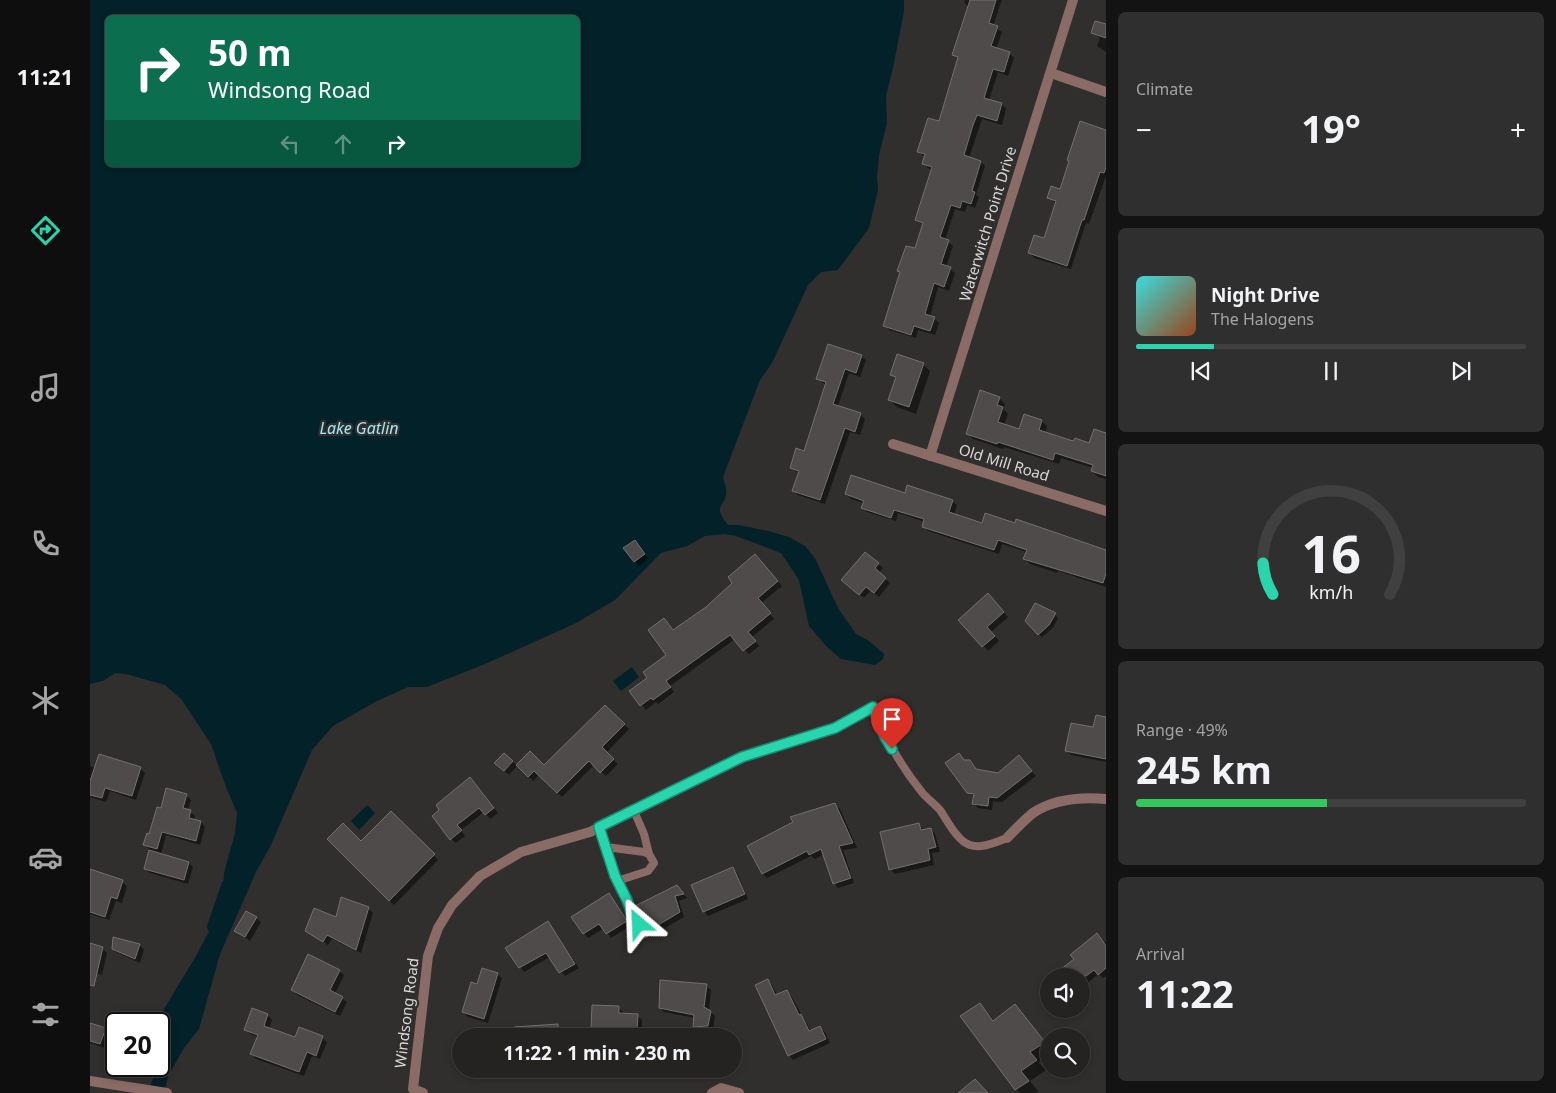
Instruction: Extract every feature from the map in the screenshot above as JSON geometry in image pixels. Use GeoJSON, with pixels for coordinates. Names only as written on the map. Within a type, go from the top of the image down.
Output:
{"type":"FeatureCollection","features":[{"type":"Feature","properties":{"kind":"street","name":"Waterwitch Point Drive"},"geometry":{"type":"LineString","coordinates":[[930,456],[1073,0]]}},
{"type":"Feature","properties":{"kind":"street"},"geometry":{"type":"LineString","coordinates":[[1051,74],[1106,92]]}},
{"type":"Feature","properties":{"kind":"street","name":"Old Mill Road"},"geometry":{"type":"LineString","coordinates":[[893,444],[1106,511]]}},
{"type":"Feature","properties":{"kind":"street","name":"Windsong Road"},"geometry":{"type":"LineString","coordinates":[[409,1091],[428,956],[438,928],[452,905],[480,876],[521,852],[590,832],[742,757],[835,728],[873,707]]}},
{"type":"Feature","properties":{"kind":"street"},"geometry":{"type":"LineString","coordinates":[[1007,838],[1032,814],[1045,806],[1066,800],[1106,799]]}},
{"type":"Feature","properties":{"kind":"street"},"geometry":{"type":"LineString","coordinates":[[90,1080],[166,1093]]}},
{"type":"Feature","properties":{"kind":"street"},"geometry":{"type":"LineString","coordinates":[[712,1093],[721,1088],[739,1093]]}},
{"type":"Feature","properties":{"kind":"street"},"geometry":{"type":"LineString","coordinates":[[409,1091],[423,1093]]}},
{"type":"Feature","properties":{"kind":"lane"},"geometry":{"type":"LineString","coordinates":[[873,707],[885,737],[908,774],[938,808],[962,841],[978,846],[1007,838]]}},
{"type":"Feature","properties":{"kind":"lane"},"geometry":{"type":"LineString","coordinates":[[618,881],[648,871],[654,863],[634,811]]}},
{"type":"Feature","properties":{"kind":"lane"},"geometry":{"type":"LineString","coordinates":[[599,827],[632,915],[645,934]]}},
{"type":"Feature","properties":{"kind":"lane"},"geometry":{"type":"LineString","coordinates":[[606,847],[649,854]]}},
{"type":"Feature","properties":{"kind":"water","name":"Lake Gatlin"},"geometry":{"type":"Polygon","coordinates":[[[90,0],[904,0],[904,11],[886,96],[887,123],[879,155],[878,190],[869,228],[838,270],[821,272],[808,285],[772,363],[760,380],[723,477],[726,495],[720,509],[720,513],[728,525],[739,525],[768,531],[789,537],[805,546],[815,558],[838,608],[856,634],[869,641],[884,654],[883,659],[875,665],[841,659],[828,648],[809,626],[799,580],[781,553],[736,536],[725,534],[705,536],[687,546],[661,553],[615,600],[576,623],[485,664],[427,687],[408,687],[375,702],[333,726],[312,750],[271,845],[256,872],[220,954],[199,1029],[184,1048],[170,1072],[170,1012],[162,1012],[196,956],[222,907],[224,873],[235,833],[237,813],[211,744],[182,700],[165,685],[126,674],[115,673],[103,681],[90,684],[90,0]]]}},
{"type":"Feature","properties":{"kind":"water"},"geometry":{"type":"Polygon","coordinates":[[[632,667],[639,677],[621,691],[613,681],[632,667]]]}},
{"type":"Feature","properties":{"kind":"water"},"geometry":{"type":"Polygon","coordinates":[[[367,805],[375,813],[359,830],[351,821],[367,805]]]}},
{"type":"Feature","properties":{"kind":"water","name":"Lake Gatlin"},"geometry":{"type":"Polygon","coordinates":[[[168,1077],[164,1093],[148,1093],[153,1078],[168,1077]]]}},
{"type":"Feature","properties":{"kind":"building"},"geometry":{"type":"Polygon","coordinates":[[[970,0],[996,0],[989,23],[998,26],[991,46],[1010,52],[1004,72],[993,69],[984,98],[1002,103],[997,121],[977,115],[973,125],[964,155],[981,161],[972,191],[975,192],[971,204],[962,201],[960,208],[951,205],[940,237],[949,240],[941,264],[951,267],[944,287],[934,283],[925,314],[935,317],[930,331],[914,326],[911,335],[883,326],[900,272],[897,271],[906,246],[915,248],[923,223],[915,220],[932,167],[922,164],[925,154],[917,152],[928,118],[939,121],[958,57],[952,55],[970,0]]]}},
{"type":"Feature","properties":{"kind":"building"},"geometry":{"type":"Polygon","coordinates":[[[1095,21],[1106,24],[1106,38],[1091,33],[1095,21]]]}},
{"type":"Feature","properties":{"kind":"building"},"geometry":{"type":"Polygon","coordinates":[[[1080,121],[1106,130],[1106,167],[1104,173],[1100,172],[1067,266],[1028,253],[1034,235],[1044,238],[1056,201],[1047,198],[1051,186],[1060,189],[1080,121]]]}},
{"type":"Feature","properties":{"kind":"building"},"geometry":{"type":"Polygon","coordinates":[[[828,344],[862,355],[856,373],[845,369],[833,404],[861,413],[855,432],[845,428],[820,500],[792,491],[799,471],[790,468],[796,448],[804,451],[826,382],[816,379],[828,344]]]}},
{"type":"Feature","properties":{"kind":"building"},"geometry":{"type":"Polygon","coordinates":[[[897,354],[924,363],[909,407],[888,400],[896,377],[890,375],[897,354]]]}},
{"type":"Feature","properties":{"kind":"building"},"geometry":{"type":"Polygon","coordinates":[[[980,390],[1000,397],[997,405],[1003,407],[998,422],[1019,429],[1024,414],[1042,420],[1039,430],[1073,441],[1075,438],[1089,443],[1094,429],[1106,433],[1106,476],[1091,471],[1093,465],[1055,453],[1053,460],[966,434],[980,390]]]}},
{"type":"Feature","properties":{"kind":"building"},"geometry":{"type":"Polygon","coordinates":[[[851,475],[905,493],[907,485],[953,500],[949,512],[982,523],[985,513],[1015,523],[1016,519],[1106,550],[1106,574],[1103,583],[1023,559],[1027,550],[998,540],[994,550],[922,527],[924,519],[894,510],[891,518],[861,508],[864,501],[845,494],[851,475]]]}},
{"type":"Feature","properties":{"kind":"building"},"geometry":{"type":"Polygon","coordinates":[[[635,540],[645,554],[634,562],[623,548],[635,540]]]}},
{"type":"Feature","properties":{"kind":"building"},"geometry":{"type":"Polygon","coordinates":[[[865,552],[879,563],[875,568],[886,578],[874,593],[866,587],[859,595],[841,580],[865,552]]]}},
{"type":"Feature","properties":{"kind":"building"},"geometry":{"type":"Polygon","coordinates":[[[755,554],[778,581],[758,598],[771,613],[748,632],[756,641],[743,651],[730,635],[666,681],[671,687],[653,700],[651,698],[640,706],[629,691],[647,678],[643,672],[666,655],[648,630],[664,618],[673,630],[706,607],[732,583],[728,577],[755,554]]]}},
{"type":"Feature","properties":{"kind":"building"},"geometry":{"type":"Polygon","coordinates":[[[988,593],[1004,612],[987,627],[995,636],[982,647],[958,620],[988,593]]]}},
{"type":"Feature","properties":{"kind":"building"},"geometry":{"type":"Polygon","coordinates":[[[1035,603],[1056,613],[1049,625],[1038,635],[1025,621],[1035,603]]]}},
{"type":"Feature","properties":{"kind":"building"},"geometry":{"type":"Polygon","coordinates":[[[605,705],[625,724],[602,747],[614,759],[600,773],[589,761],[557,793],[534,771],[528,777],[516,765],[530,751],[544,765],[605,705]]]}},
{"type":"Feature","properties":{"kind":"building"},"geometry":{"type":"Polygon","coordinates":[[[1096,715],[1106,717],[1106,759],[1065,751],[1071,723],[1093,727],[1096,715]]]}},
{"type":"Feature","properties":{"kind":"building"},"geometry":{"type":"Polygon","coordinates":[[[504,753],[513,761],[504,771],[494,763],[504,753]]]}},
{"type":"Feature","properties":{"kind":"building"},"geometry":{"type":"Polygon","coordinates":[[[959,753],[964,760],[970,760],[976,769],[998,773],[1019,755],[1032,771],[997,798],[989,797],[988,806],[972,804],[974,794],[967,793],[945,763],[959,753]]]}},
{"type":"Feature","properties":{"kind":"building"},"geometry":{"type":"Polygon","coordinates":[[[99,754],[141,767],[132,796],[105,788],[102,798],[90,795],[90,781],[99,754]]]}},
{"type":"Feature","properties":{"kind":"building"},"geometry":{"type":"Polygon","coordinates":[[[470,777],[494,808],[485,815],[479,808],[457,825],[462,830],[450,840],[432,816],[439,810],[436,805],[470,777]]]}},
{"type":"Feature","properties":{"kind":"building"},"geometry":{"type":"Polygon","coordinates":[[[166,788],[187,794],[183,808],[191,810],[189,818],[201,821],[196,841],[162,832],[157,849],[143,845],[147,833],[149,834],[157,807],[161,808],[166,788]]]}},
{"type":"Feature","properties":{"kind":"building"},"geometry":{"type":"Polygon","coordinates":[[[835,803],[853,843],[839,846],[851,878],[833,884],[821,849],[809,855],[807,851],[762,874],[747,846],[793,822],[790,817],[835,803]]]}},
{"type":"Feature","properties":{"kind":"building"},"geometry":{"type":"Polygon","coordinates":[[[391,811],[435,854],[389,901],[327,839],[343,823],[361,841],[391,811]]]}},
{"type":"Feature","properties":{"kind":"building"},"geometry":{"type":"Polygon","coordinates":[[[919,823],[921,830],[931,828],[936,847],[928,849],[930,860],[889,870],[880,832],[919,823]]]}},
{"type":"Feature","properties":{"kind":"building"},"geometry":{"type":"Polygon","coordinates":[[[149,850],[189,862],[184,880],[144,869],[149,850]]]}},
{"type":"Feature","properties":{"kind":"building"},"geometry":{"type":"Polygon","coordinates":[[[733,867],[745,894],[703,912],[691,885],[733,867]]]}},
{"type":"Feature","properties":{"kind":"building"},"geometry":{"type":"Polygon","coordinates":[[[90,869],[123,880],[117,899],[111,897],[105,917],[90,912],[90,869]]]}},
{"type":"Feature","properties":{"kind":"building"},"geometry":{"type":"Polygon","coordinates":[[[677,885],[684,894],[675,896],[680,912],[658,925],[651,918],[642,919],[635,906],[677,885]]]}},
{"type":"Feature","properties":{"kind":"building"},"geometry":{"type":"Polygon","coordinates":[[[609,893],[627,921],[606,934],[599,924],[583,934],[571,917],[609,893]]]}},
{"type":"Feature","properties":{"kind":"building"},"geometry":{"type":"Polygon","coordinates":[[[341,897],[369,907],[356,950],[327,935],[323,942],[305,931],[314,908],[336,917],[341,897]]]}},
{"type":"Feature","properties":{"kind":"building"},"geometry":{"type":"Polygon","coordinates":[[[246,911],[257,917],[245,937],[234,931],[246,911]]]}},
{"type":"Feature","properties":{"kind":"building"},"geometry":{"type":"Polygon","coordinates":[[[548,921],[575,964],[559,973],[546,953],[519,968],[505,948],[548,921]]]}},
{"type":"Feature","properties":{"kind":"building"},"geometry":{"type":"Polygon","coordinates":[[[1097,933],[1106,946],[1106,968],[1098,975],[1094,970],[1090,973],[1090,968],[1062,968],[1074,959],[1070,955],[1097,933]]]}},
{"type":"Feature","properties":{"kind":"building"},"geometry":{"type":"Polygon","coordinates":[[[113,937],[140,944],[135,959],[112,949],[113,937]]]}},
{"type":"Feature","properties":{"kind":"building"},"geometry":{"type":"Polygon","coordinates":[[[90,943],[103,947],[94,986],[90,985],[90,943]]]}},
{"type":"Feature","properties":{"kind":"building"},"geometry":{"type":"Polygon","coordinates":[[[308,954],[340,970],[330,990],[343,997],[335,1012],[291,990],[308,954]]]}},
{"type":"Feature","properties":{"kind":"building"},"geometry":{"type":"Polygon","coordinates":[[[482,968],[498,973],[484,1019],[462,1012],[471,982],[477,984],[482,968]]]}},
{"type":"Feature","properties":{"kind":"building"},"geometry":{"type":"Polygon","coordinates":[[[768,979],[775,995],[787,990],[809,1031],[820,1026],[826,1039],[788,1056],[755,985],[768,979]]]}},
{"type":"Feature","properties":{"kind":"building"},"geometry":{"type":"Polygon","coordinates":[[[660,980],[707,984],[704,1007],[711,1011],[708,1026],[693,1027],[694,1015],[659,1008],[660,980]]]}},
{"type":"Feature","properties":{"kind":"building"},"geometry":{"type":"Polygon","coordinates":[[[980,1003],[993,1021],[1015,1004],[1040,1036],[1040,1045],[1030,1052],[1037,1060],[1021,1071],[1029,1081],[1015,1090],[960,1016],[980,1003]]]}},
{"type":"Feature","properties":{"kind":"building"},"geometry":{"type":"Polygon","coordinates":[[[592,1005],[619,1006],[619,1013],[638,1014],[637,1028],[591,1028],[592,1005]]]}},
{"type":"Feature","properties":{"kind":"building"},"geometry":{"type":"Polygon","coordinates":[[[252,1008],[268,1014],[264,1026],[295,1037],[299,1027],[323,1036],[316,1056],[307,1052],[299,1072],[250,1054],[258,1035],[244,1030],[252,1008]]]}},
{"type":"Feature","properties":{"kind":"building"},"geometry":{"type":"Polygon","coordinates":[[[90,1023],[105,1028],[100,1044],[90,1041],[90,1023]]]}},
{"type":"Feature","properties":{"kind":"building"},"geometry":{"type":"Polygon","coordinates":[[[558,1024],[558,1028],[514,1027],[558,1024]]]}},
{"type":"Feature","properties":{"kind":"building"},"geometry":{"type":"Polygon","coordinates":[[[975,1079],[988,1093],[958,1093],[975,1079]]]}},
{"type":"Feature","properties":{"kind":"waterway"},"geometry":{"type":"LineString","coordinates":[[214,927],[228,886]]}},
{"type":"Feature","properties":{"kind":"route"},"geometry":{"type":"LineString","coordinates":[[639,924],[632,915],[615,876],[599,827],[742,757],[835,728],[873,707],[892,749]]}}]}
